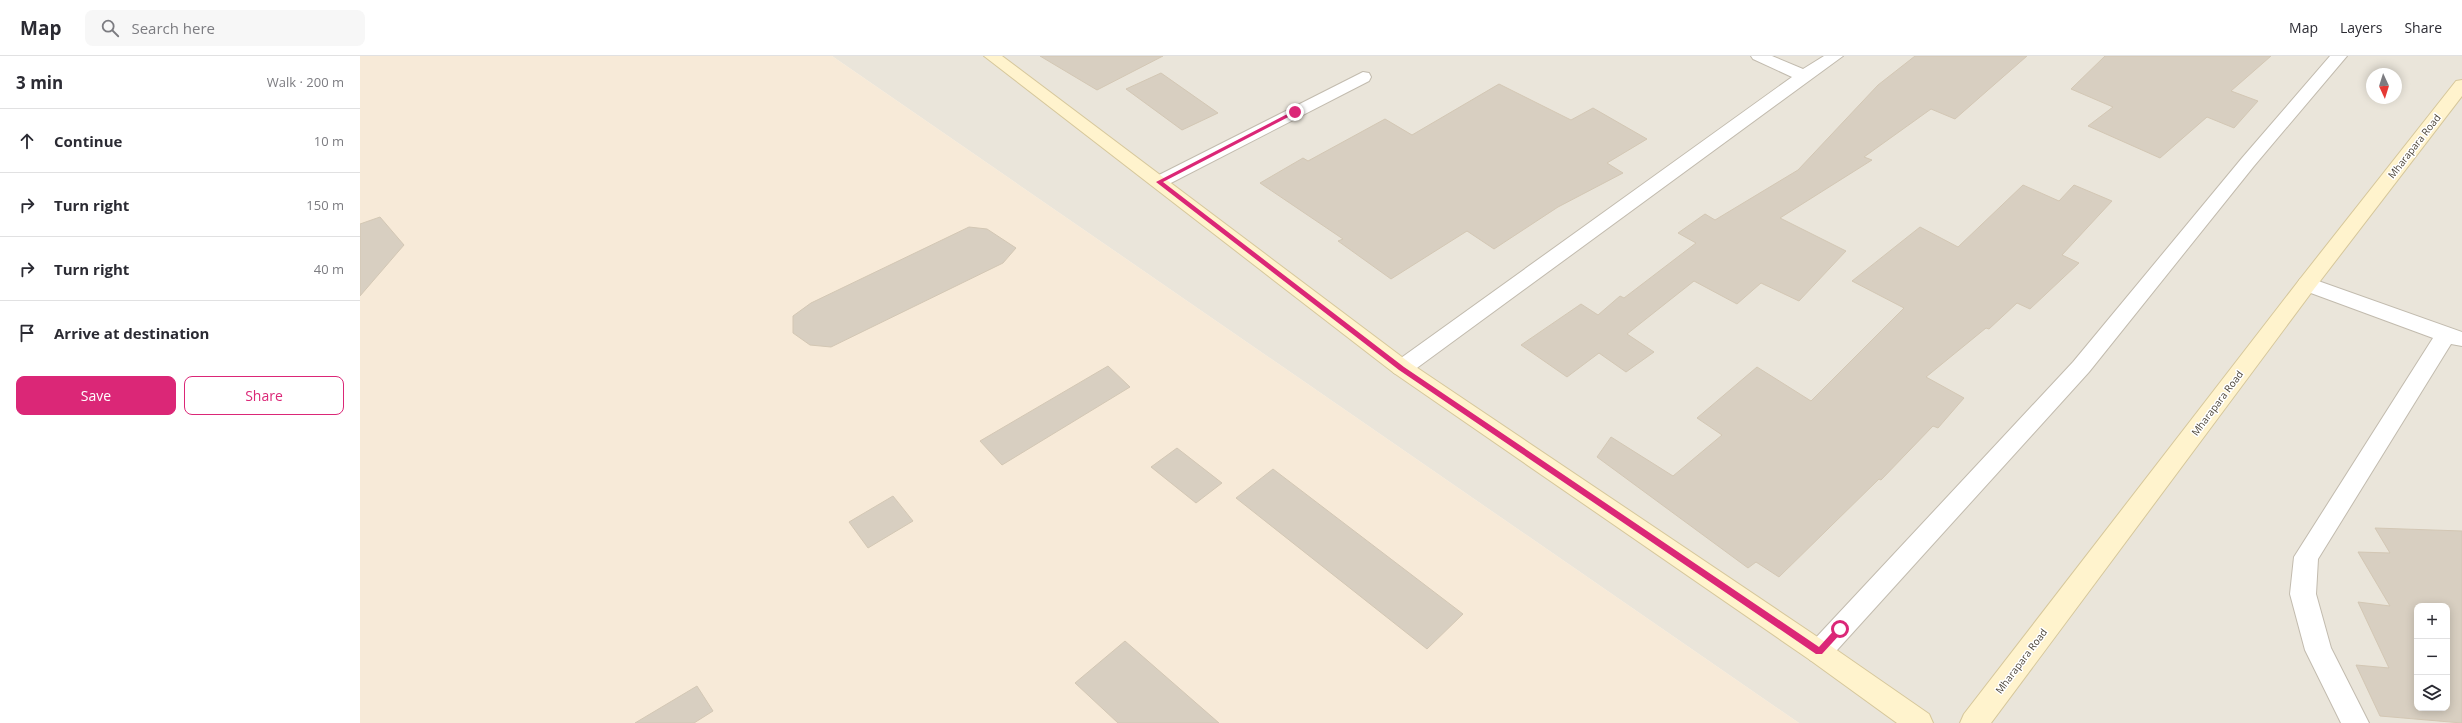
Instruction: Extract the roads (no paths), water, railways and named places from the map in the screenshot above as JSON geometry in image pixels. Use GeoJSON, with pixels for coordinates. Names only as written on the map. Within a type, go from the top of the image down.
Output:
{"type":"FeatureCollection","features":[{"type":"Feature","properties":{"kind":"street"},"geometry":{"type":"LineString","coordinates":[[992,56],[1402,368],[1819,652],[1919,723]]}},
{"type":"Feature","properties":{"kind":"street"},"geometry":{"type":"LineString","coordinates":[[1759,56],[1804,76]]}},
{"type":"Feature","properties":{"kind":"street"},"geometry":{"type":"LineString","coordinates":[[1402,368],[1804,76],[1835,56]]}},
{"type":"Feature","properties":{"kind":"street"},"geometry":{"type":"LineString","coordinates":[[1819,652],[2081,367],[2248,162],[2339,56]]}},
{"type":"Feature","properties":{"kind":"street"},"geometry":{"type":"LineString","coordinates":[[1159,182],[1363,77]]}},
{"type":"Feature","properties":{"kind":"street","name":"Mharapara Road"},"geometry":{"type":"LineString","coordinates":[[1974,723],[2307,284],[2462,85]]}},
{"type":"Feature","properties":{"kind":"street"},"geometry":{"type":"LineString","coordinates":[[2307,284],[2454,337],[2306,557],[2302,594],[2318,650],[2355,723]]}}]}
